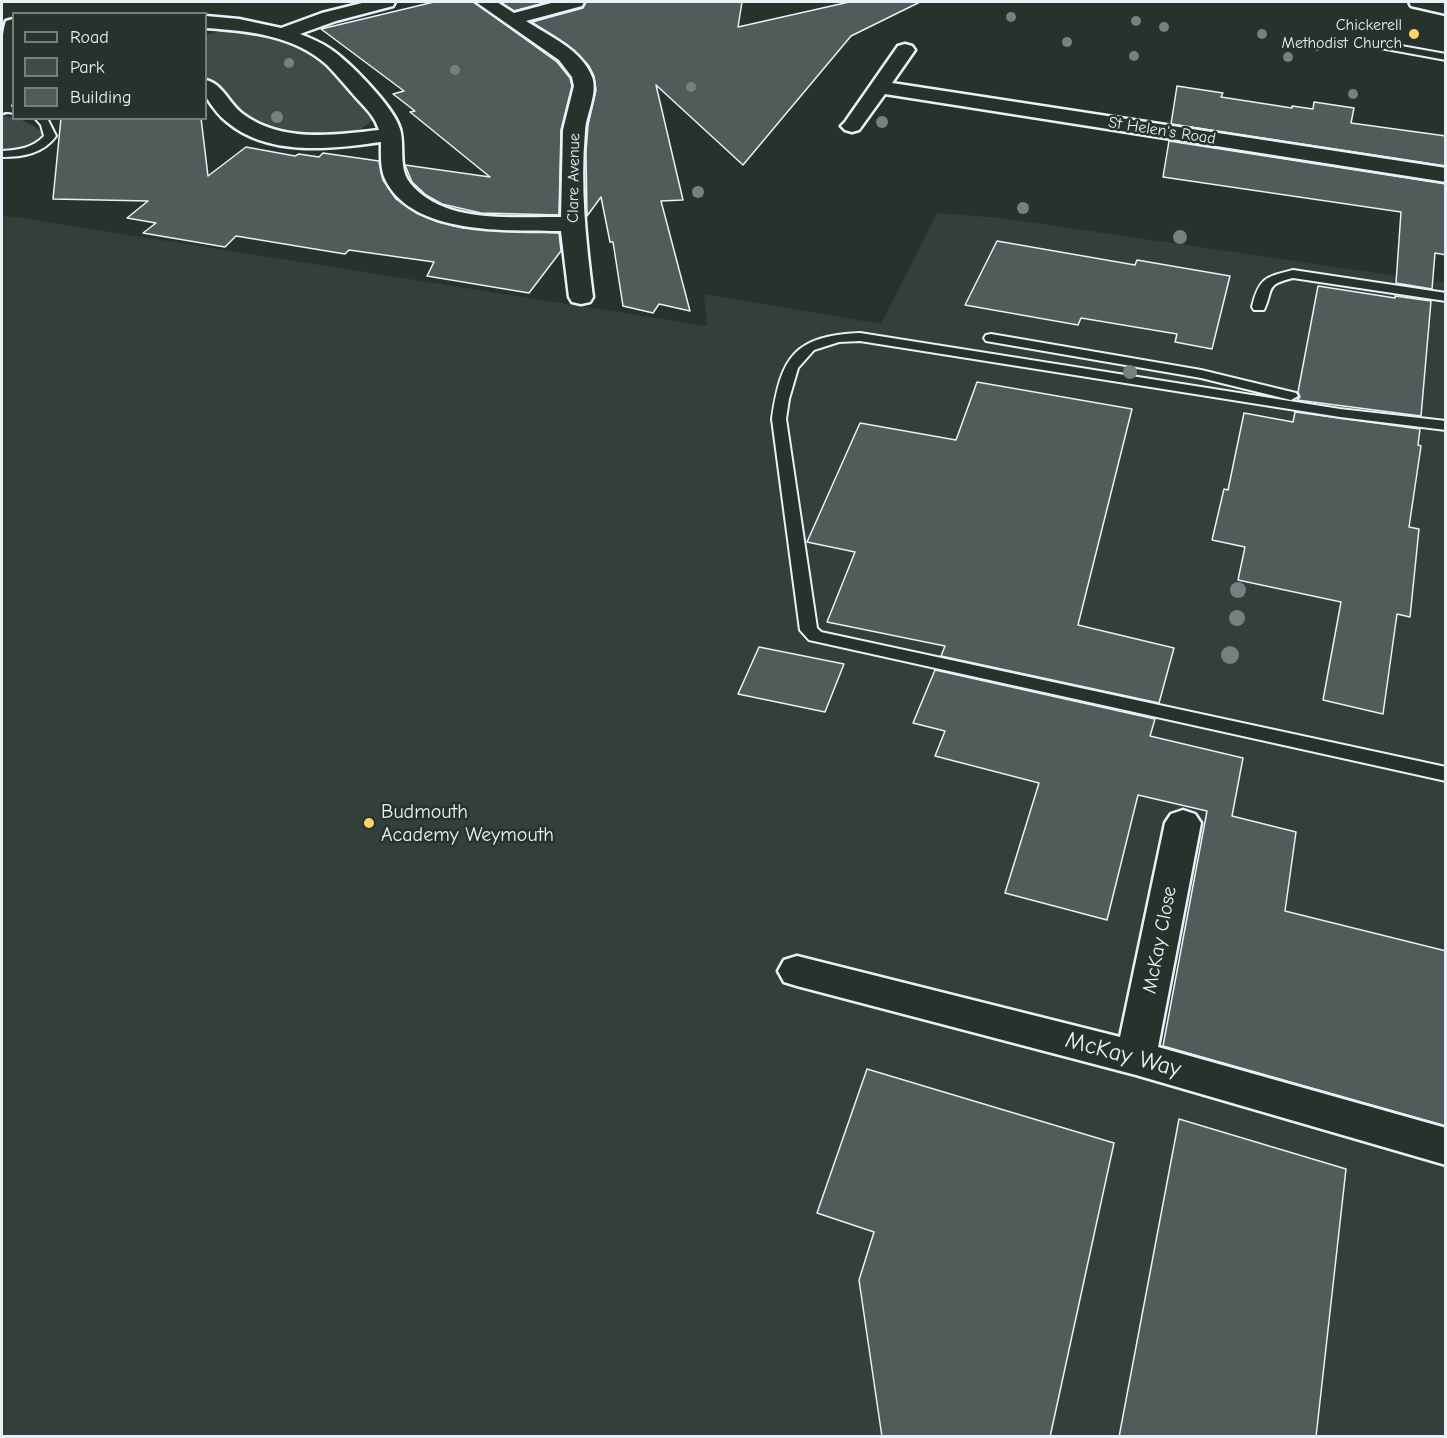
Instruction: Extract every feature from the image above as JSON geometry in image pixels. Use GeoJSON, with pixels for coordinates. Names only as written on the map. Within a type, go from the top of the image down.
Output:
{"type":"FeatureCollection","features":[{"type":"Feature","properties":{"kind":"street"},"geometry":{"type":"LineString","coordinates":[[281,34],[329,17],[386,2]]}},
{"type":"Feature","properties":{"kind":"street","name":"Clare Avenue"},"geometry":{"type":"LineString","coordinates":[[485,2],[566,56],[574,63],[583,79],[584,86],[574,130],[572,224],[581,297]]}},
{"type":"Feature","properties":{"kind":"street"},"geometry":{"type":"LineString","coordinates":[[512,19],[575,2]]}},
{"type":"Feature","properties":{"kind":"street"},"geometry":{"type":"LineString","coordinates":[[1418,2],[1446,8]]}},
{"type":"Feature","properties":{"kind":"street"},"geometry":{"type":"LineString","coordinates":[[207,22],[240,25],[281,34],[333,60],[387,120],[394,174],[405,191],[424,205],[468,219],[572,224]]}},
{"type":"Feature","properties":{"kind":"street"},"geometry":{"type":"LineString","coordinates":[[2,108],[12,33]]}},
{"type":"Feature","properties":{"kind":"street"},"geometry":{"type":"LineString","coordinates":[[852,126],[904,50]]}},
{"type":"Feature","properties":{"kind":"street"},"geometry":{"type":"LineString","coordinates":[[207,87],[239,122],[278,137],[310,142],[389,135]]}},
{"type":"Feature","properties":{"kind":"street","name":"St Helen's Road"},"geometry":{"type":"LineString","coordinates":[[879,87],[1446,175]]}},
{"type":"Feature","properties":{"kind":"street","name":"McKay Close"},"geometry":{"type":"LineString","coordinates":[[1136,1058],[1184,823]]}},
{"type":"Feature","properties":{"kind":"street","name":"McKay Way"},"geometry":{"type":"LineString","coordinates":[[798,971],[1136,1058],[1446,1147]]}},
{"type":"Feature","properties":{"kind":"lane"},"geometry":{"type":"LineString","coordinates":[[1380,45],[1446,57]]}},
{"type":"Feature","properties":{"kind":"lane"},"geometry":{"type":"LineString","coordinates":[[2,153],[21,152],[48,141],[49,130],[41,120]]}},
{"type":"Feature","properties":{"kind":"lane"},"geometry":{"type":"LineString","coordinates":[[1259,307],[1263,288],[1277,278],[1293,274],[1446,297]]}},
{"type":"Feature","properties":{"kind":"lane"},"geometry":{"type":"LineString","coordinates":[[1446,426],[1340,413],[860,337],[824,339],[802,351],[783,386],[779,419],[809,630],[816,636],[1446,774]]}},
{"type":"Feature","properties":{"kind":"lane"},"geometry":{"type":"LineString","coordinates":[[991,338],[1201,374],[1264,388],[1340,413]]}},
{"type":"Feature","properties":{"kind":"shaded area"},"geometry":{"type":"Polygon","coordinates":[[[937,213],[1001,218],[1445,283],[1445,1436],[2,1436],[2,215],[707,326],[704,294],[881,324],[937,213]]]}},
{"type":"Feature","properties":{"kind":"green space"},"geometry":{"type":"Polygon","coordinates":[[[226,29],[251,32],[302,49],[323,63],[336,76],[372,120],[361,129],[330,137],[295,135],[262,126],[245,116],[222,90],[207,79],[207,35],[226,29]]]}},
{"type":"Feature","properties":{"kind":"green space"},"geometry":{"type":"Polygon","coordinates":[[[2,116],[12,118],[12,120],[22,120],[42,131],[38,142],[28,148],[2,150],[2,116]]]}},
{"type":"Feature","properties":{"kind":"building"},"geometry":{"type":"Polygon","coordinates":[[[434,2],[474,2],[557,62],[570,78],[572,86],[561,130],[559,215],[481,213],[442,204],[426,195],[412,182],[405,165],[490,177],[410,112],[415,111],[393,94],[404,91],[321,29],[434,2]]]}},
{"type":"Feature","properties":{"kind":"building"},"geometry":{"type":"Polygon","coordinates":[[[500,2],[548,2],[514,11],[500,2]]]}},
{"type":"Feature","properties":{"kind":"building"},"geometry":{"type":"Polygon","coordinates":[[[586,2],[742,2],[738,27],[849,2],[920,2],[851,36],[743,165],[656,85],[683,200],[661,201],[690,311],[659,304],[653,313],[623,306],[613,242],[610,242],[601,197],[587,216],[586,152],[588,125],[596,90],[594,76],[589,66],[574,50],[532,22],[583,8],[586,2]]]}},
{"type":"Feature","properties":{"kind":"building"},"geometry":{"type":"Polygon","coordinates":[[[1177,86],[1223,93],[1221,97],[1292,108],[1292,106],[1313,109],[1314,102],[1354,108],[1351,123],[1446,136],[1446,166],[1171,124],[1177,86]]]}},
{"type":"Feature","properties":{"kind":"building"},"geometry":{"type":"Polygon","coordinates":[[[61,120],[201,120],[208,176],[246,147],[295,156],[299,154],[319,157],[323,153],[379,161],[383,180],[396,199],[416,213],[438,222],[463,228],[559,233],[561,251],[529,293],[427,276],[434,262],[349,250],[345,254],[236,236],[225,247],[143,233],[156,223],[127,218],[148,201],[53,199],[61,120]]]}},
{"type":"Feature","properties":{"kind":"building"},"geometry":{"type":"Polygon","coordinates":[[[1169,141],[1446,184],[1446,255],[1435,253],[1432,289],[1396,283],[1401,212],[1163,177],[1169,141]]]}},
{"type":"Feature","properties":{"kind":"building"},"geometry":{"type":"Polygon","coordinates":[[[997,241],[1135,265],[1137,260],[1230,276],[1212,349],[1175,342],[1177,334],[1081,318],[1078,325],[965,305],[997,241]]]}},
{"type":"Feature","properties":{"kind":"building"},"geometry":{"type":"Polygon","coordinates":[[[1318,286],[1431,301],[1421,416],[1297,400],[1300,397],[1298,392],[1318,286]]]}},
{"type":"Feature","properties":{"kind":"building"},"geometry":{"type":"Polygon","coordinates":[[[977,382],[1132,409],[1078,625],[1174,648],[1159,703],[941,656],[945,646],[827,622],[855,552],[807,542],[860,423],[956,440],[977,382]]]}},
{"type":"Feature","properties":{"kind":"building"},"geometry":{"type":"Polygon","coordinates":[[[1295,412],[1420,429],[1418,445],[1421,446],[1409,527],[1419,529],[1410,617],[1397,614],[1383,714],[1323,700],[1341,602],[1238,580],[1245,547],[1212,540],[1224,489],[1228,490],[1244,413],[1293,422],[1295,412]]]}},
{"type":"Feature","properties":{"kind":"building"},"geometry":{"type":"Polygon","coordinates":[[[759,647],[844,664],[825,712],[738,694],[759,647]]]}},
{"type":"Feature","properties":{"kind":"building"},"geometry":{"type":"Polygon","coordinates":[[[935,670],[1155,719],[1150,736],[1243,758],[1232,816],[1296,832],[1285,911],[1446,951],[1446,1126],[1163,1046],[1207,811],[1138,795],[1107,920],[1005,893],[1039,783],[935,756],[945,731],[913,723],[935,670]]]}},
{"type":"Feature","properties":{"kind":"building"},"geometry":{"type":"Polygon","coordinates":[[[867,1069],[1114,1143],[1050,1437],[882,1437],[859,1280],[874,1232],[817,1213],[867,1069]]]}},
{"type":"Feature","properties":{"kind":"building"},"geometry":{"type":"Polygon","coordinates":[[[1179,1119],[1346,1169],[1316,1437],[1119,1437],[1179,1119]]]}},
{"type":"Feature","properties":{"kind":"place","name":"Chickerell Methodist Church"},"geometry":{"type":"Point","coordinates":[1414,34]}},
{"type":"Feature","properties":{"kind":"place","name":"Budmouth Academy Weymouth"},"geometry":{"type":"Point","coordinates":[369,823]}}]}
